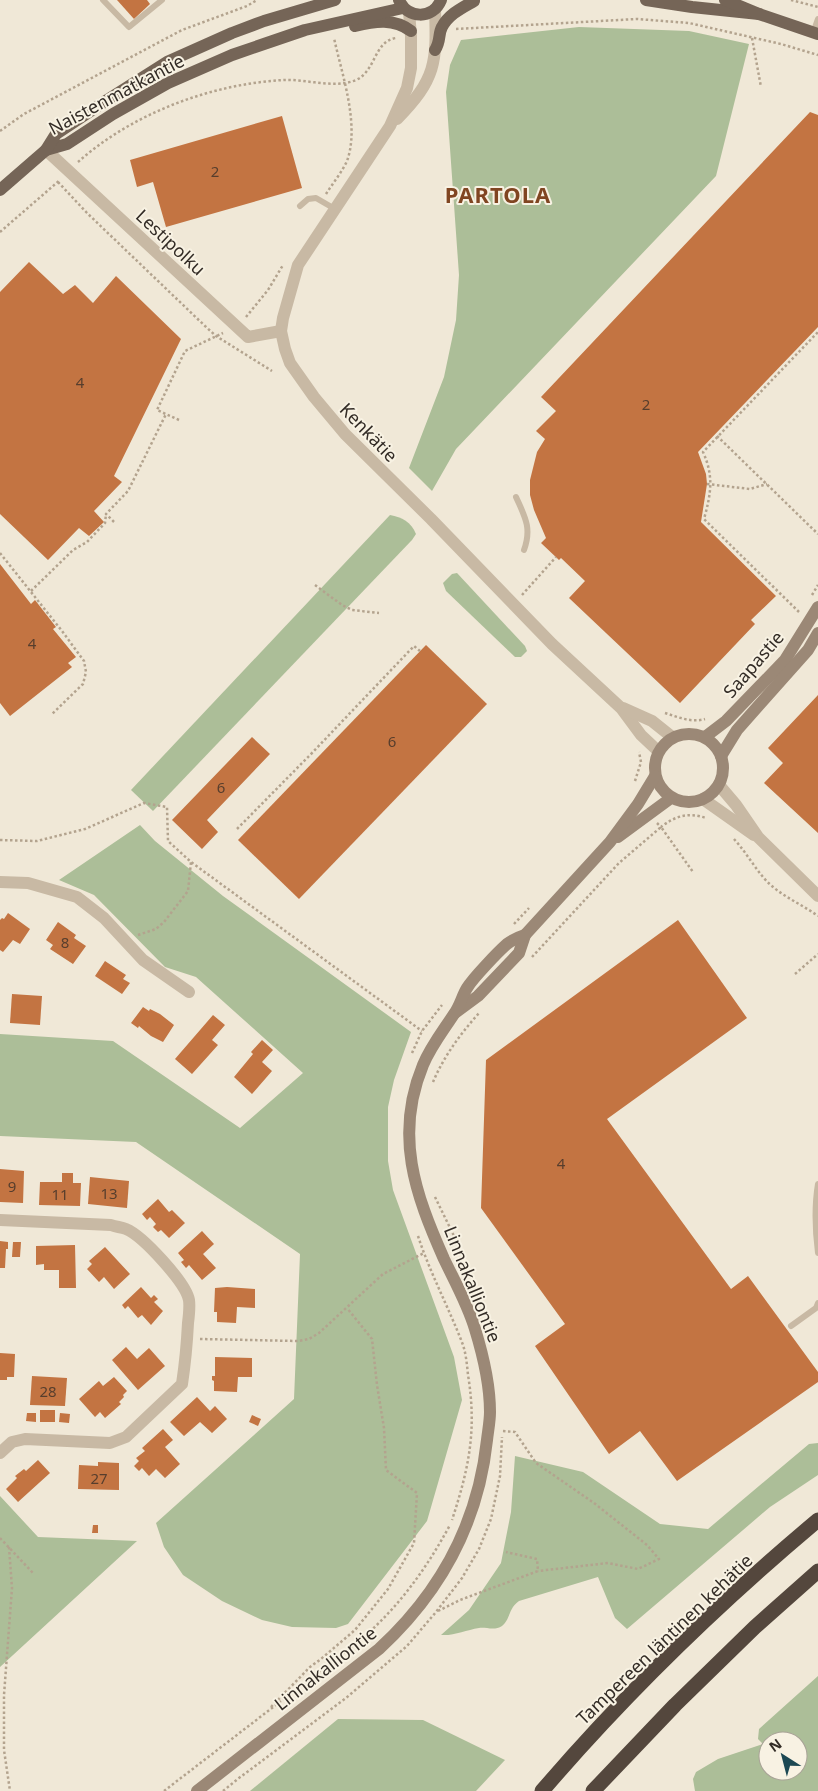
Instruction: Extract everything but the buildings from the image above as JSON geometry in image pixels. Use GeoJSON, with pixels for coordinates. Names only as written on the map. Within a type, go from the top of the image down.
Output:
{"type":"FeatureCollection","features":[{"type":"Feature","properties":{"kind":"highway","name":"Tampereen läntinen kehätie"},"geometry":{"type":"LineString","coordinates":[[542,1791],[572,1755],[646,1677],[734,1593],[818,1520]]}},
{"type":"Feature","properties":{"kind":"highway"},"geometry":{"type":"LineString","coordinates":[[593,1791],[754,1627],[818,1571]]}},
{"type":"Feature","properties":{"kind":"main road","name":"Naistenmatkantie"},"geometry":{"type":"LineString","coordinates":[[0,190],[46,150],[56,134],[168,62],[232,33],[301,9],[335,0]]}},
{"type":"Feature","properties":{"kind":"main road"},"geometry":{"type":"LineString","coordinates":[[646,0],[759,14]]}},
{"type":"Feature","properties":{"kind":"main road"},"geometry":{"type":"LineString","coordinates":[[724,0],[816,33]]}},
{"type":"Feature","properties":{"kind":"main road"},"geometry":{"type":"LineString","coordinates":[[438,4],[477,1]]}},
{"type":"Feature","properties":{"kind":"main road"},"geometry":{"type":"LineString","coordinates":[[435,50],[440,42],[442,28],[450,17],[477,1]]}},
{"type":"Feature","properties":{"kind":"main road","name":"Naistenmatkantie"},"geometry":{"type":"LineString","coordinates":[[46,150],[67,144],[113,114],[168,83],[232,55],[305,30],[404,7],[422,15],[438,4]]}},
{"type":"Feature","properties":{"kind":"main road"},"geometry":{"type":"LineString","coordinates":[[305,30],[315,36],[361,25],[390,21],[404,26],[411,34]]}},
{"type":"Feature","properties":{"kind":"main road","name":"Saapastie"},"geometry":{"type":"LineString","coordinates":[[705,737],[726,721],[785,660],[813,603]]}},
{"type":"Feature","properties":{"kind":"main road","name":"Saapastie"},"geometry":{"type":"LineString","coordinates":[[722,756],[737,730],[808,650],[818,633]]}},
{"type":"Feature","properties":{"kind":"main road"},"geometry":{"type":"LineString","coordinates":[[685,733],[698,734],[705,737],[714,744],[722,756],[722,777],[719,785],[712,793],[693,802],[671,798],[665,793],[655,776],[655,762],[658,751],[672,737],[685,733]]}},
{"type":"Feature","properties":{"kind":"main road"},"geometry":{"type":"LineString","coordinates":[[610,842],[638,804],[655,776]]}},
{"type":"Feature","properties":{"kind":"main road"},"geometry":{"type":"LineString","coordinates":[[610,842],[671,798]]}},
{"type":"Feature","properties":{"kind":"main road","name":"Linnakalliontie"},"geometry":{"type":"LineString","coordinates":[[197,1791],[379,1649],[402,1628],[422,1604],[446,1568],[462,1538],[475,1501],[485,1463],[490,1412],[485,1366],[475,1327],[438,1245],[412,1172],[409,1137],[412,1104],[420,1073],[439,1035],[455,1013],[478,996],[519,953],[525,935],[610,842]]}},
{"type":"Feature","properties":{"kind":"street","name":"Kenkätie"},"geometry":{"type":"LineString","coordinates":[[438,4],[432,71],[426,83],[416,100],[390,126],[298,265],[288,294],[281,331],[290,363],[314,397],[346,434],[552,644],[621,708],[641,735],[658,751]]}},
{"type":"Feature","properties":{"kind":"street","name":"Kenkätie"},"geometry":{"type":"LineString","coordinates":[[390,126],[409,80],[411,68],[411,34],[404,7]]}},
{"type":"Feature","properties":{"kind":"street","name":"Lestipolku"},"geometry":{"type":"LineString","coordinates":[[46,150],[248,337],[281,331]]}},
{"type":"Feature","properties":{"kind":"street","name":"Kenkätie"},"geometry":{"type":"LineString","coordinates":[[621,708],[652,721],[672,737]]}},
{"type":"Feature","properties":{"kind":"street"},"geometry":{"type":"LineString","coordinates":[[719,785],[736,805],[758,837],[818,896]]}},
{"type":"Feature","properties":{"kind":"street"},"geometry":{"type":"LineString","coordinates":[[702,799],[758,837]]}},
{"type":"Feature","properties":{"kind":"street"},"geometry":{"type":"LineString","coordinates":[[0,882],[28,883],[77,897],[104,918],[143,960],[189,992]]}},
{"type":"Feature","properties":{"kind":"street"},"geometry":{"type":"LineString","coordinates":[[0,1220],[111,1225],[127,1229],[155,1253],[186,1290],[189,1302],[188,1339],[182,1384],[126,1437],[110,1443],[25,1439],[12,1442],[0,1453]]}},
{"type":"Feature","properties":{"kind":"lane"},"geometry":{"type":"LineString","coordinates":[[103,0],[129,27],[162,0]]}},
{"type":"Feature","properties":{"kind":"lane"},"geometry":{"type":"LineString","coordinates":[[816,33],[818,19]]}},
{"type":"Feature","properties":{"kind":"lane"},"geometry":{"type":"LineString","coordinates":[[300,206],[308,199],[316,198],[335,208]]}},
{"type":"Feature","properties":{"kind":"lane"},"geometry":{"type":"LineString","coordinates":[[516,497],[526,521],[528,537],[524,550]]}},
{"type":"Feature","properties":{"kind":"lane"},"geometry":{"type":"LineString","coordinates":[[818,1184],[814,1216],[818,1253]]}},
{"type":"Feature","properties":{"kind":"lane"},"geometry":{"type":"LineString","coordinates":[[791,1326],[816,1308],[818,1303]]}},
{"type":"Feature","properties":{"kind":"path"},"geometry":{"type":"LineString","coordinates":[[0,131],[24,114],[182,30],[247,6],[258,0]]}},
{"type":"Feature","properties":{"kind":"path"},"geometry":{"type":"LineString","coordinates":[[791,0],[818,7]]}},
{"type":"Feature","properties":{"kind":"path"},"geometry":{"type":"LineString","coordinates":[[441,31],[638,19],[689,23],[818,55]]}},
{"type":"Feature","properties":{"kind":"path"},"geometry":{"type":"LineString","coordinates":[[0,232],[108,138],[188,98],[225,87],[261,82],[286,80],[322,83],[356,80],[367,72],[383,44],[389,39],[411,34]]}},
{"type":"Feature","properties":{"kind":"path"},"geometry":{"type":"LineString","coordinates":[[322,201],[346,162],[350,146],[352,121],[334,38]]}},
{"type":"Feature","properties":{"kind":"path"},"geometry":{"type":"LineString","coordinates":[[752,38],[762,87]]}},
{"type":"Feature","properties":{"kind":"path"},"geometry":{"type":"LineString","coordinates":[[58,182],[86,213],[216,336],[272,371]]}},
{"type":"Feature","properties":{"kind":"path"},"geometry":{"type":"LineString","coordinates":[[179,420],[157,410],[185,351],[237,326],[268,290],[288,258]]}},
{"type":"Feature","properties":{"kind":"path"},"geometry":{"type":"LineString","coordinates":[[804,606],[799,614],[704,519],[711,484],[709,466],[703,452],[728,423],[818,332]]}},
{"type":"Feature","properties":{"kind":"path"},"geometry":{"type":"LineString","coordinates":[[31,591],[73,550],[87,542],[105,523],[106,514],[128,491],[166,414]]}},
{"type":"Feature","properties":{"kind":"path"},"geometry":{"type":"LineString","coordinates":[[717,436],[818,534]]}},
{"type":"Feature","properties":{"kind":"path"},"geometry":{"type":"LineString","coordinates":[[707,484],[750,489],[767,484]]}},
{"type":"Feature","properties":{"kind":"path"},"geometry":{"type":"LineString","coordinates":[[106,514],[114,522]]}},
{"type":"Feature","properties":{"kind":"path"},"geometry":{"type":"LineString","coordinates":[[718,540],[722,536]]}},
{"type":"Feature","properties":{"kind":"path"},"geometry":{"type":"LineString","coordinates":[[0,553],[80,655],[86,668],[83,684],[51,715]]}},
{"type":"Feature","properties":{"kind":"path"},"geometry":{"type":"LineString","coordinates":[[520,597],[556,558]]}},
{"type":"Feature","properties":{"kind":"path"},"geometry":{"type":"LineString","coordinates":[[760,579],[763,576]]}},
{"type":"Feature","properties":{"kind":"path"},"geometry":{"type":"LineString","coordinates":[[316,585],[342,605],[352,610],[379,613]]}},
{"type":"Feature","properties":{"kind":"path"},"geometry":{"type":"LineString","coordinates":[[813,603],[818,585]]}},
{"type":"Feature","properties":{"kind":"path"},"geometry":{"type":"LineString","coordinates":[[237,829],[414,646],[420,651]]}},
{"type":"Feature","properties":{"kind":"path"},"geometry":{"type":"LineString","coordinates":[[652,721],[660,711],[687,720],[695,721],[708,718]]}},
{"type":"Feature","properties":{"kind":"path"},"geometry":{"type":"LineString","coordinates":[[638,804],[629,795],[640,767],[641,757],[635,742],[641,735]]}},
{"type":"Feature","properties":{"kind":"path"},"geometry":{"type":"LineString","coordinates":[[0,840],[37,841],[85,829],[144,803],[167,806],[168,841],[191,862],[422,1031]]}},
{"type":"Feature","properties":{"kind":"path"},"geometry":{"type":"LineString","coordinates":[[649,815],[693,872]]}},
{"type":"Feature","properties":{"kind":"path"},"geometry":{"type":"LineString","coordinates":[[660,827],[670,820],[685,815],[699,816],[711,821]]}},
{"type":"Feature","properties":{"kind":"path"},"geometry":{"type":"LineString","coordinates":[[732,836],[747,853],[763,878],[784,896],[806,907],[818,916]]}},
{"type":"Feature","properties":{"kind":"path"},"geometry":{"type":"LineString","coordinates":[[125,940],[156,928],[164,922],[188,891],[191,862]]}},
{"type":"Feature","properties":{"kind":"path"},"geometry":{"type":"LineString","coordinates":[[795,974],[818,954]]}},
{"type":"Feature","properties":{"kind":"path"},"geometry":{"type":"LineString","coordinates":[[164,1791],[364,1638],[386,1618],[406,1595],[430,1561],[451,1524],[467,1470],[473,1427],[473,1404],[464,1348],[450,1310],[424,1253],[384,1274],[319,1333],[309,1339],[298,1341],[188,1339]]}},
{"type":"Feature","properties":{"kind":"path"},"geometry":{"type":"LineString","coordinates":[[264,1714],[310,1667],[355,1630],[388,1589],[414,1544],[417,1493],[386,1470],[384,1428],[372,1339],[347,1308]]}},
{"type":"Feature","properties":{"kind":"path"},"geometry":{"type":"LineString","coordinates":[[436,1612],[460,1600],[538,1571],[608,1563],[638,1569],[659,1559],[647,1545],[594,1503],[536,1463],[515,1432],[502,1431]]}},
{"type":"Feature","properties":{"kind":"path"},"geometry":{"type":"LineString","coordinates":[[0,1538],[33,1573]]}},
{"type":"Feature","properties":{"kind":"path"},"geometry":{"type":"LineString","coordinates":[[9,1547],[12,1588],[4,1696],[4,1750],[10,1791]]}},
{"type":"Feature","properties":{"kind":"path"},"geometry":{"type":"LineString","coordinates":[[506,1552],[537,1559],[538,1571]]}},
{"type":"Feature","properties":{"kind":"green space"},"geometry":{"type":"Polygon","coordinates":[[[579,27],[689,31],[749,44],[716,176],[456,449],[432,491],[409,468],[444,377],[456,320],[459,275],[446,92],[450,65],[461,40],[579,27]]]}},
{"type":"Feature","properties":{"kind":"green space"},"geometry":{"type":"Polygon","coordinates":[[[390,515],[402,519],[412,526],[416,534],[412,540],[153,811],[131,790],[390,515]]]}},
{"type":"Feature","properties":{"kind":"green space"},"geometry":{"type":"Polygon","coordinates":[[[457,573],[525,646],[527,651],[521,657],[515,657],[446,591],[443,583],[452,574],[457,573]]]}},
{"type":"Feature","properties":{"kind":"green space"},"geometry":{"type":"Polygon","coordinates":[[[140,825],[155,841],[223,896],[411,1032],[394,1080],[388,1107],[388,1161],[393,1190],[454,1357],[462,1400],[427,1521],[348,1624],[336,1628],[292,1627],[262,1620],[222,1601],[183,1575],[164,1547],[156,1523],[294,1399],[300,1254],[136,1142],[0,1136],[0,1034],[113,1041],[240,1128],[303,1073],[196,977],[165,967],[94,895],[59,880],[140,825]]]}},
{"type":"Feature","properties":{"kind":"green space"},"geometry":{"type":"Polygon","coordinates":[[[818,1443],[818,1475],[770,1507],[627,1629],[615,1618],[598,1577],[519,1601],[515,1604],[502,1626],[493,1629],[479,1628],[455,1634],[441,1635],[469,1610],[501,1563],[511,1512],[515,1456],[583,1472],[660,1524],[708,1529],[809,1444],[818,1443]]]}},
{"type":"Feature","properties":{"kind":"green space"},"geometry":{"type":"Polygon","coordinates":[[[0,1496],[38,1537],[137,1541],[0,1667],[0,1496]]]}},
{"type":"Feature","properties":{"kind":"green space"},"geometry":{"type":"Polygon","coordinates":[[[818,1676],[818,1791],[695,1791],[693,1779],[696,1772],[718,1759],[758,1746],[758,1781],[808,1781],[808,1731],[759,1731],[818,1676]]]}},
{"type":"Feature","properties":{"kind":"green space"},"geometry":{"type":"Polygon","coordinates":[[[338,1719],[423,1720],[505,1760],[476,1791],[250,1791],[338,1719]]]}},
{"type":"Feature","properties":{"kind":"district","name":"PARTOLA"},"geometry":{"type":"Point","coordinates":[498,194]}}]}
